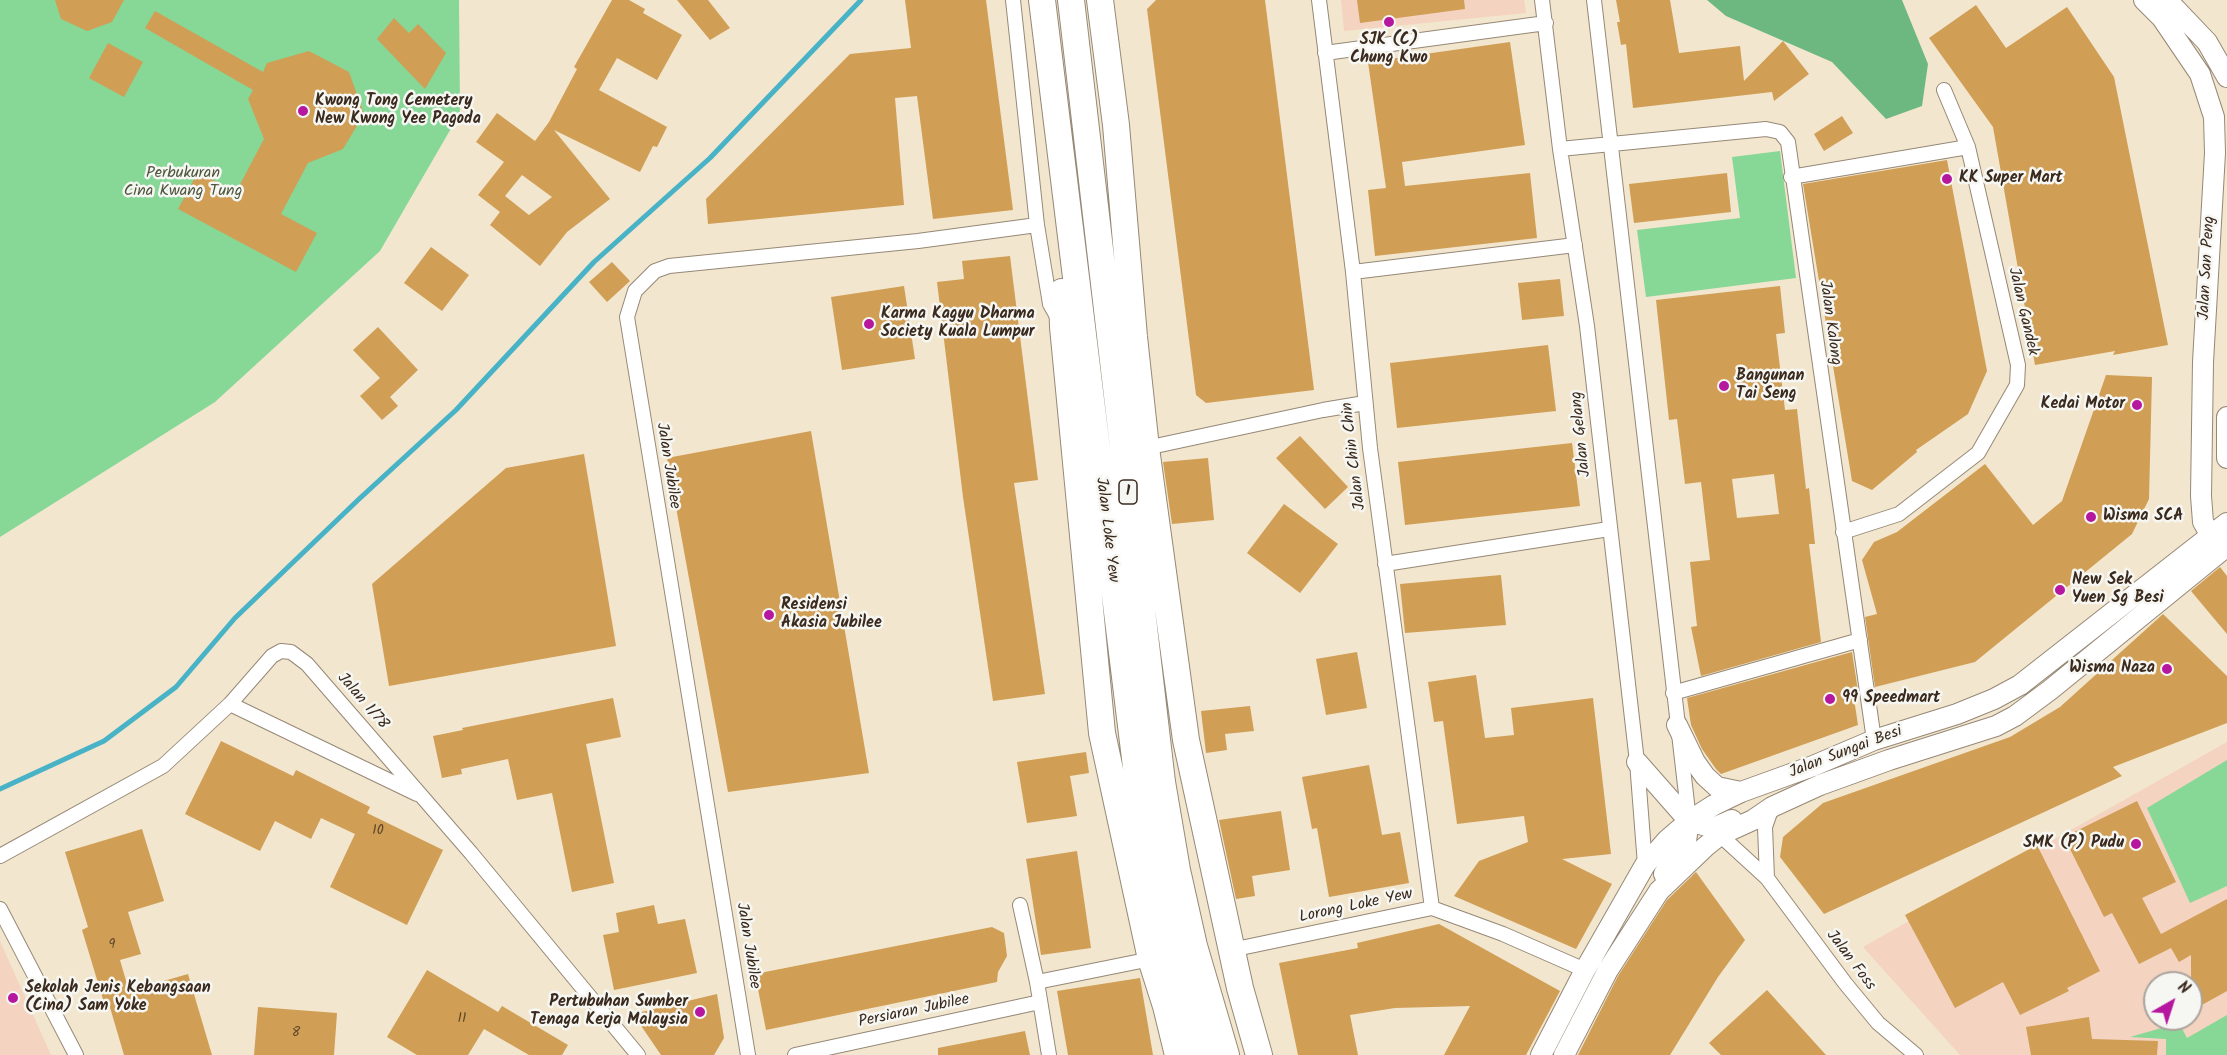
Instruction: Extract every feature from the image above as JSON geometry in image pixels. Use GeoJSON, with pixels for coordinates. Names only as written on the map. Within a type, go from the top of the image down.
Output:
{"type":"FeatureCollection","features":[{"type":"Feature","properties":{"kind":"highway","name":"Jalan Loke Yew"},"geometry":{"type":"LineString","coordinates":[[1042,0],[1070,240],[1150,782],[1178,870],[1194,946],[1226,1055]]}},
{"type":"Feature","properties":{"kind":"highway","name":"Jalan Loke Yew"},"geometry":{"type":"LineString","coordinates":[[1071,0],[1094,202],[1150,782],[1169,942],[1201,1055]]}},
{"type":"Feature","properties":{"kind":"highway"},"geometry":{"type":"LineString","coordinates":[[1100,0],[1116,124],[1146,448],[1186,740],[1231,950],[1259,1055]]}},
{"type":"Feature","properties":{"kind":"highway"},"geometry":{"type":"LineString","coordinates":[[1094,202],[1117,261],[1134,337]]}},
{"type":"Feature","properties":{"kind":"highway"},"geometry":{"type":"LineString","coordinates":[[1070,240],[1062,274],[1063,327],[1102,733],[1151,958],[1178,1055]]}},
{"type":"Feature","properties":{"kind":"street"},"geometry":{"type":"LineString","coordinates":[[1013,0],[1037,225],[1050,304],[1063,327]]}},
{"type":"Feature","properties":{"kind":"street","name":"Jalan Chin Chin"},"geometry":{"type":"LineString","coordinates":[[1319,0],[1353,272],[1365,403],[1385,564],[1432,908]]}},
{"type":"Feature","properties":{"kind":"street","name":"Jalan Gelang"},"geometry":{"type":"LineString","coordinates":[[1542,0],[1560,149],[1575,245],[1637,762],[1645,866]]}},
{"type":"Feature","properties":{"kind":"street"},"geometry":{"type":"LineString","coordinates":[[1594,0],[1689,821],[1686,841],[1654,888],[1650,905]]}},
{"type":"Feature","properties":{"kind":"street","name":"Jalan San Peng"},"geometry":{"type":"LineString","coordinates":[[2144,0],[2162,18],[2200,75],[2214,117],[2215,153],[2203,362],[2201,496],[2203,522],[2219,544]]}},
{"type":"Feature","properties":{"kind":"street"},"geometry":{"type":"LineString","coordinates":[[2167,0],[2207,42],[2227,77]]}},
{"type":"Feature","properties":{"kind":"street"},"geometry":{"type":"LineString","coordinates":[[1325,53],[1546,23]]}},
{"type":"Feature","properties":{"kind":"street","name":"Jalan Gandek"},"geometry":{"type":"LineString","coordinates":[[1843,532],[1899,514],[1978,453],[2018,385],[2018,365],[1968,147],[1944,90]]}},
{"type":"Feature","properties":{"kind":"street","name":"Jalan Kalong"},"geometry":{"type":"LineString","coordinates":[[1560,149],[1766,129],[1780,132],[1788,142],[1791,177],[1874,740]]}},
{"type":"Feature","properties":{"kind":"street"},"geometry":{"type":"LineString","coordinates":[[1791,177],[1968,147]]}},
{"type":"Feature","properties":{"kind":"street","name":"Jalan Jubilee"},"geometry":{"type":"LineString","coordinates":[[748,1055],[627,317],[635,291],[655,271],[669,266],[918,241],[1037,225]]}},
{"type":"Feature","properties":{"kind":"street"},"geometry":{"type":"LineString","coordinates":[[1353,272],[1575,245]]}},
{"type":"Feature","properties":{"kind":"street"},"geometry":{"type":"LineString","coordinates":[[1146,448],[1365,403]]}},
{"type":"Feature","properties":{"kind":"street"},"geometry":{"type":"LineString","coordinates":[[2227,417],[2227,458]]}},
{"type":"Feature","properties":{"kind":"street","name":"Jalan Sungai Besi"},"geometry":{"type":"LineString","coordinates":[[1564,1055],[1608,970],[1659,891],[1682,867],[1720,835],[1820,785],[1996,726],[2015,716],[2109,641],[2219,544],[2227,523]]}},
{"type":"Feature","properties":{"kind":"street"},"geometry":{"type":"LineString","coordinates":[[1385,564],[1609,529]]}},
{"type":"Feature","properties":{"kind":"street","name":"Jalan Sungai Besi"},"geometry":{"type":"LineString","coordinates":[[1541,1055],[1585,970],[1645,866],[1667,840],[1689,821],[1714,805],[1742,792],[1813,766],[1874,740],[1957,714],[1994,699],[2020,685],[2096,624],[2219,544]]}},
{"type":"Feature","properties":{"kind":"street"},"geometry":{"type":"LineString","coordinates":[[2096,624],[2109,641]]}},
{"type":"Feature","properties":{"kind":"street"},"geometry":{"type":"LineString","coordinates":[[1673,693],[1860,640]]}},
{"type":"Feature","properties":{"kind":"street","name":"Jalan 1/78"},"geometry":{"type":"LineString","coordinates":[[0,856],[163,766],[230,704],[272,656],[281,651],[291,652],[307,664],[422,796],[638,1055]]}},
{"type":"Feature","properties":{"kind":"street"},"geometry":{"type":"LineString","coordinates":[[230,704],[422,796]]}},
{"type":"Feature","properties":{"kind":"street"},"geometry":{"type":"LineString","coordinates":[[1677,725],[1695,762],[1705,776],[1717,787],[1742,792]]}},
{"type":"Feature","properties":{"kind":"street"},"geometry":{"type":"LineString","coordinates":[[1637,762],[1689,821],[1714,828],[1750,813],[1772,807]]}},
{"type":"Feature","properties":{"kind":"street"},"geometry":{"type":"LineString","coordinates":[[1767,878],[1765,827],[1772,807]]}},
{"type":"Feature","properties":{"kind":"street","name":"Jalan Foss"},"geometry":{"type":"LineString","coordinates":[[1720,835],[1767,878],[1845,983],[1878,1023],[1917,1055]]}},
{"type":"Feature","properties":{"kind":"street"},"geometry":{"type":"LineString","coordinates":[[1020,905],[1037,982],[1049,1055]]}},
{"type":"Feature","properties":{"kind":"street","name":"Lorong Loke Yew"},"geometry":{"type":"LineString","coordinates":[[1231,950],[1432,908],[1503,934],[1585,970]]}},
{"type":"Feature","properties":{"kind":"street"},"geometry":{"type":"LineString","coordinates":[[0,909],[76,1055]]}},
{"type":"Feature","properties":{"kind":"street"},"geometry":{"type":"LineString","coordinates":[[1037,982],[1151,958]]}},
{"type":"Feature","properties":{"kind":"street","name":"Persiaran Jubilee"},"geometry":{"type":"LineString","coordinates":[[795,1055],[1040,1002]]}},
{"type":"Feature","properties":{"kind":"shaded area","name":"SJK (C) Chung Kwo"},"geometry":{"type":"Polygon","coordinates":[[[1341,0],[1524,0],[1526,13],[1344,31],[1341,0]]]}},
{"type":"Feature","properties":{"kind":"shaded area","name":"SMK (P) Pudu"},"geometry":{"type":"Polygon","coordinates":[[[2227,742],[2227,1055],[1960,1055],[1863,947],[2227,742]]]}},
{"type":"Feature","properties":{"kind":"shaded area","name":"Sekolah Jenis Kebangsaan (Cina) Sam Yoke"},"geometry":{"type":"Polygon","coordinates":[[[0,941],[51,1055],[0,1055],[0,941]]]}},
{"type":"Feature","properties":{"kind":"green space","name":"Perbukuran Cina Kwang Tung"},"geometry":{"type":"Polygon","coordinates":[[[0,0],[459,0],[460,113],[380,251],[215,402],[0,537],[0,0]]]}},
{"type":"Feature","properties":{"kind":"green space"},"geometry":{"type":"Polygon","coordinates":[[[1707,0],[1902,0],[1928,64],[1922,106],[1886,119],[1832,62],[1726,16],[1707,0]]]}},
{"type":"Feature","properties":{"kind":"green space"},"geometry":{"type":"Polygon","coordinates":[[[1780,151],[1796,278],[1646,297],[1637,230],[1740,218],[1732,157],[1780,151]]]}},
{"type":"Feature","properties":{"kind":"green space"},"geometry":{"type":"Polygon","coordinates":[[[2227,760],[2227,886],[2190,903],[2147,808],[2227,760]]]}},
{"type":"Feature","properties":{"kind":"green space"},"geometry":{"type":"Polygon","coordinates":[[[2227,1015],[2227,1055],[2166,1055],[2166,1039],[2130,1037],[2151,1031],[2183,1031],[2187,1038],[2203,1031],[2203,1029],[2227,1015]]]}},
{"type":"Feature","properties":{"kind":"building"},"geometry":{"type":"Polygon","coordinates":[[[55,0],[124,0],[112,22],[87,31],[61,19],[55,0]]]}},
{"type":"Feature","properties":{"kind":"building"},"geometry":{"type":"Polygon","coordinates":[[[612,0],[629,0],[645,9],[643,13],[682,35],[657,80],[617,58],[599,90],[667,127],[657,147],[653,146],[640,172],[554,130],[610,199],[567,232],[540,266],[490,225],[500,212],[478,195],[504,162],[476,142],[497,113],[535,141],[549,122],[577,69],[574,67],[612,0]],[[522,175],[505,196],[529,215],[552,197],[522,175]]]}},
{"type":"Feature","properties":{"kind":"building"},"geometry":{"type":"Polygon","coordinates":[[[677,0],[708,0],[730,28],[710,40],[677,0]]]}},
{"type":"Feature","properties":{"kind":"building"},"geometry":{"type":"Polygon","coordinates":[[[905,0],[986,0],[1013,210],[933,219],[917,96],[895,98],[904,205],[708,224],[706,199],[850,54],[911,48],[905,0]]]}},
{"type":"Feature","properties":{"kind":"building"},"geometry":{"type":"Polygon","coordinates":[[[1156,0],[1265,0],[1314,390],[1206,403],[1196,395],[1147,9],[1156,0]]]}},
{"type":"Feature","properties":{"kind":"building"},"geometry":{"type":"Polygon","coordinates":[[[1357,0],[1464,0],[1465,9],[1360,23],[1357,0]]]}},
{"type":"Feature","properties":{"kind":"building"},"geometry":{"type":"Polygon","coordinates":[[[1616,0],[1670,0],[1679,53],[1740,46],[1744,81],[1783,41],[1809,74],[1774,101],[1772,92],[1633,108],[1626,44],[1621,45],[1616,0]]]}},
{"type":"Feature","properties":{"kind":"building"},"geometry":{"type":"Polygon","coordinates":[[[1976,5],[2006,48],[2067,7],[2114,77],[2168,345],[2113,355],[2115,351],[2035,365],[1993,127],[1929,38],[1976,5]]]}},
{"type":"Feature","properties":{"kind":"building"},"geometry":{"type":"Polygon","coordinates":[[[155,11],[263,72],[267,63],[309,51],[349,72],[364,114],[343,149],[308,163],[281,214],[317,233],[296,272],[178,209],[198,172],[236,192],[264,139],[248,99],[253,90],[145,28],[155,11]]]}},
{"type":"Feature","properties":{"kind":"building"},"geometry":{"type":"Polygon","coordinates":[[[394,18],[409,33],[418,24],[446,53],[425,89],[377,39],[394,18]]]}},
{"type":"Feature","properties":{"kind":"building"},"geometry":{"type":"Polygon","coordinates":[[[1510,42],[1525,145],[1402,162],[1405,186],[1530,173],[1537,238],[1375,256],[1368,190],[1386,188],[1368,62],[1510,42]]]}},
{"type":"Feature","properties":{"kind":"building"},"geometry":{"type":"Polygon","coordinates":[[[108,43],[143,62],[124,97],[89,78],[108,43]]]}},
{"type":"Feature","properties":{"kind":"building"},"geometry":{"type":"Polygon","coordinates":[[[1842,116],[1853,133],[1824,151],[1814,134],[1842,116]]]}},
{"type":"Feature","properties":{"kind":"building"},"geometry":{"type":"Polygon","coordinates":[[[1947,160],[1987,371],[1968,414],[1916,450],[1917,452],[1872,490],[1852,481],[1803,184],[1947,160]]]}},
{"type":"Feature","properties":{"kind":"building"},"geometry":{"type":"Polygon","coordinates":[[[1727,173],[1731,212],[1634,223],[1629,184],[1727,173]]]}},
{"type":"Feature","properties":{"kind":"building"},"geometry":{"type":"Polygon","coordinates":[[[431,247],[469,275],[442,311],[404,283],[431,247]]]}},
{"type":"Feature","properties":{"kind":"building"},"geometry":{"type":"Polygon","coordinates":[[[1010,256],[1038,480],[1014,483],[1045,694],[993,701],[963,497],[937,282],[964,279],[962,261],[1010,256]]]}},
{"type":"Feature","properties":{"kind":"building"},"geometry":{"type":"Polygon","coordinates":[[[612,262],[630,281],[607,302],[589,282],[612,262]]]}},
{"type":"Feature","properties":{"kind":"building"},"geometry":{"type":"Polygon","coordinates":[[[1560,279],[1564,316],[1522,320],[1518,283],[1560,279]]]}},
{"type":"Feature","properties":{"kind":"building"},"geometry":{"type":"Polygon","coordinates":[[[904,286],[915,359],[842,370],[831,297],[904,286]]]}},
{"type":"Feature","properties":{"kind":"building"},"geometry":{"type":"Polygon","coordinates":[[[1780,286],[1785,333],[1776,334],[1785,410],[1797,409],[1806,489],[1809,488],[1815,544],[1809,544],[1821,642],[1701,676],[1691,627],[1697,626],[1690,562],[1710,560],[1701,482],[1685,484],[1677,419],[1669,420],[1656,300],[1780,286]],[[1774,474],[1732,479],[1737,518],[1779,514],[1774,474]]]}},
{"type":"Feature","properties":{"kind":"building"},"geometry":{"type":"Polygon","coordinates":[[[378,327],[418,370],[390,397],[398,406],[382,420],[360,396],[380,378],[353,350],[378,327]]]}},
{"type":"Feature","properties":{"kind":"building"},"geometry":{"type":"Polygon","coordinates":[[[1548,345],[1556,411],[1397,428],[1390,363],[1548,345]]]}},
{"type":"Feature","properties":{"kind":"building","name":"Wisma SCA"},"geometry":{"type":"Polygon","coordinates":[[[2106,375],[2152,377],[2149,499],[2132,534],[1975,662],[1875,687],[1865,617],[1877,614],[1862,560],[1874,542],[1897,532],[1985,464],[2033,525],[2062,501],[2106,375]]]}},
{"type":"Feature","properties":{"kind":"building","name":"Residensi Akasia Jubilee"},"geometry":{"type":"Polygon","coordinates":[[[811,431],[869,773],[728,792],[667,458],[811,431]]]}},
{"type":"Feature","properties":{"kind":"building"},"geometry":{"type":"Polygon","coordinates":[[[1300,436],[1348,487],[1325,509],[1276,458],[1300,436]]]}},
{"type":"Feature","properties":{"kind":"building"},"geometry":{"type":"Polygon","coordinates":[[[1572,443],[1580,506],[1405,525],[1398,462],[1572,443]]]}},
{"type":"Feature","properties":{"kind":"building"},"geometry":{"type":"Polygon","coordinates":[[[584,454],[616,646],[389,686],[372,584],[506,468],[584,454]]]}},
{"type":"Feature","properties":{"kind":"building"},"geometry":{"type":"Polygon","coordinates":[[[1208,458],[1214,520],[1172,524],[1163,462],[1208,458]]]}},
{"type":"Feature","properties":{"kind":"building"},"geometry":{"type":"Polygon","coordinates":[[[1284,504],[1338,544],[1300,593],[1247,553],[1284,504]]]}},
{"type":"Feature","properties":{"kind":"building"},"geometry":{"type":"Polygon","coordinates":[[[2220,567],[2227,576],[2227,634],[2191,591],[2220,567]]]}},
{"type":"Feature","properties":{"kind":"building"},"geometry":{"type":"Polygon","coordinates":[[[1501,575],[1506,625],[1405,633],[1400,584],[1501,575]]]}},
{"type":"Feature","properties":{"kind":"building"},"geometry":{"type":"Polygon","coordinates":[[[2163,614],[2227,676],[2227,723],[2113,767],[2122,776],[1824,914],[1780,857],[1783,837],[1823,803],[2010,737],[2060,707],[2163,614]]]}},
{"type":"Feature","properties":{"kind":"building"},"geometry":{"type":"Polygon","coordinates":[[[1357,652],[1367,708],[1326,715],[1316,659],[1357,652]]]}},
{"type":"Feature","properties":{"kind":"building"},"geometry":{"type":"Polygon","coordinates":[[[1852,652],[1858,691],[1853,692],[1858,725],[1721,774],[1716,769],[1702,749],[1691,725],[1687,698],[1852,652]]]}},
{"type":"Feature","properties":{"kind":"building"},"geometry":{"type":"Polygon","coordinates":[[[1476,675],[1485,738],[1514,735],[1511,708],[1593,698],[1611,854],[1562,859],[1612,884],[1576,949],[1454,896],[1479,861],[1528,842],[1524,816],[1457,824],[1443,721],[1434,722],[1428,682],[1476,675]]]}},
{"type":"Feature","properties":{"kind":"building"},"geometry":{"type":"Polygon","coordinates":[[[613,698],[621,737],[586,744],[614,883],[572,892],[552,793],[517,800],[508,759],[461,769],[462,774],[442,778],[433,736],[463,730],[462,728],[613,698]]]}},
{"type":"Feature","properties":{"kind":"building"},"geometry":{"type":"Polygon","coordinates":[[[1250,706],[1254,731],[1225,734],[1227,750],[1206,753],[1201,711],[1250,706]]]}},
{"type":"Feature","properties":{"kind":"building"},"geometry":{"type":"Polygon","coordinates":[[[221,741],[293,776],[296,770],[370,807],[367,813],[443,850],[407,925],[330,887],[355,834],[321,818],[311,839],[275,821],[260,851],[185,814],[221,741]]]}},
{"type":"Feature","properties":{"kind":"building"},"geometry":{"type":"Polygon","coordinates":[[[1086,752],[1089,773],[1070,776],[1077,816],[1027,823],[1017,762],[1086,752]]]}},
{"type":"Feature","properties":{"kind":"building"},"geometry":{"type":"Polygon","coordinates":[[[1369,765],[1382,835],[1400,832],[1409,883],[1329,897],[1317,828],[1312,829],[1302,777],[1369,765]]]}},
{"type":"Feature","properties":{"kind":"building"},"geometry":{"type":"Polygon","coordinates":[[[2137,801],[2176,882],[2142,898],[2161,934],[2227,899],[2227,991],[2203,1004],[2203,971],[2191,971],[2191,955],[2179,962],[2171,948],[2139,964],[2112,913],[2104,917],[2064,837],[2137,801]]]}},
{"type":"Feature","properties":{"kind":"building"},"geometry":{"type":"Polygon","coordinates":[[[1281,811],[1290,870],[1252,876],[1255,896],[1236,899],[1219,820],[1281,811]]]}},
{"type":"Feature","properties":{"kind":"building"},"geometry":{"type":"Polygon","coordinates":[[[142,829],[164,901],[128,912],[141,954],[120,960],[129,991],[188,974],[212,1055],[124,1055],[109,1004],[105,1006],[82,930],[88,927],[65,852],[142,829]]]}},
{"type":"Feature","properties":{"kind":"building"},"geometry":{"type":"Polygon","coordinates":[[[2037,845],[2100,971],[2067,988],[2069,991],[2020,1015],[2003,982],[1955,1008],[1905,915],[2037,845]]]}},
{"type":"Feature","properties":{"kind":"building"},"geometry":{"type":"Polygon","coordinates":[[[1077,851],[1091,948],[1041,955],[1026,859],[1077,851]]]}},
{"type":"Feature","properties":{"kind":"building"},"geometry":{"type":"Polygon","coordinates":[[[1696,872],[1745,940],[1718,977],[1670,1055],[1578,1055],[1618,976],[1667,900],[1696,872]]]}},
{"type":"Feature","properties":{"kind":"building"},"geometry":{"type":"Polygon","coordinates":[[[654,905],[658,924],[685,919],[697,973],[614,990],[603,935],[619,932],[616,913],[654,905]]]}},
{"type":"Feature","properties":{"kind":"building"},"geometry":{"type":"Polygon","coordinates":[[[1439,924],[1560,991],[1526,1055],[1444,1055],[1470,1006],[1395,1008],[1350,1015],[1358,1055],[1298,1055],[1279,963],[1358,948],[1357,943],[1439,924]]]}},
{"type":"Feature","properties":{"kind":"building"},"geometry":{"type":"Polygon","coordinates":[[[992,927],[1004,933],[1007,956],[998,972],[997,982],[766,1030],[755,974],[992,927]]]}},
{"type":"Feature","properties":{"kind":"building"},"geometry":{"type":"Polygon","coordinates":[[[427,970],[498,1012],[502,1006],[568,1045],[562,1055],[529,1055],[484,1029],[468,1055],[417,1055],[387,1037],[427,970]]]}},
{"type":"Feature","properties":{"kind":"building"},"geometry":{"type":"Polygon","coordinates":[[[1140,978],[1153,1055],[1068,1055],[1057,991],[1140,978]]]}},
{"type":"Feature","properties":{"kind":"building"},"geometry":{"type":"Polygon","coordinates":[[[1767,990],[1826,1055],[1721,1055],[1709,1043],[1767,990]]]}},
{"type":"Feature","properties":{"kind":"building"},"geometry":{"type":"Polygon","coordinates":[[[717,994],[724,1038],[714,1055],[661,1055],[633,1014],[717,994]]]}},
{"type":"Feature","properties":{"kind":"building"},"geometry":{"type":"Polygon","coordinates":[[[258,1007],[337,1013],[334,1055],[254,1055],[258,1007]]]}},
{"type":"Feature","properties":{"kind":"building"},"geometry":{"type":"Polygon","coordinates":[[[2089,1017],[2092,1039],[2158,1041],[2157,1055],[2031,1055],[2026,1027],[2089,1017]]]}},
{"type":"Feature","properties":{"kind":"building"},"geometry":{"type":"Polygon","coordinates":[[[1025,1031],[1030,1055],[938,1055],[938,1048],[1025,1031]]]}},
{"type":"Feature","properties":{"kind":"waterway"},"geometry":{"type":"LineString","coordinates":[[0,789],[104,741],[176,687],[235,618],[456,410],[594,262],[710,158],[861,0]]}},
{"type":"Feature","properties":{"kind":"place","name":"SJK (C) Chung Kwo"},"geometry":{"type":"Point","coordinates":[1389,22]}},
{"type":"Feature","properties":{"kind":"place","name":"Kwong Tong Cemetery New Kwong Yee Pagoda"},"geometry":{"type":"Point","coordinates":[303,111]}},
{"type":"Feature","properties":{"kind":"place","name":"KK Super Mart"},"geometry":{"type":"Point","coordinates":[1947,179]}},
{"type":"Feature","properties":{"kind":"place","name":"Karma Kagyu Dharma Society Kuala Lumpur"},"geometry":{"type":"Point","coordinates":[869,324]}},
{"type":"Feature","properties":{"kind":"place","name":"Bangunan Tai Seng"},"geometry":{"type":"Point","coordinates":[1724,386]}},
{"type":"Feature","properties":{"kind":"place","name":"Kedai Motor"},"geometry":{"type":"Point","coordinates":[2137,405]}},
{"type":"Feature","properties":{"kind":"place","name":"Wisma SCA"},"geometry":{"type":"Point","coordinates":[2091,517]}},
{"type":"Feature","properties":{"kind":"place","name":"New Sek Yuen Sg Besi"},"geometry":{"type":"Point","coordinates":[2060,590]}},
{"type":"Feature","properties":{"kind":"place","name":"Residensi Akasia Jubilee"},"geometry":{"type":"Point","coordinates":[769,615]}},
{"type":"Feature","properties":{"kind":"place","name":"Wisma Naza"},"geometry":{"type":"Point","coordinates":[2167,669]}},
{"type":"Feature","properties":{"kind":"place","name":"99 Speedmart"},"geometry":{"type":"Point","coordinates":[1830,699]}},
{"type":"Feature","properties":{"kind":"place","name":"SMK (P) Pudu"},"geometry":{"type":"Point","coordinates":[2136,844]}},
{"type":"Feature","properties":{"kind":"place","name":"Sekolah Jenis Kebangsaan (Cina) Sam Yoke"},"geometry":{"type":"Point","coordinates":[13,998]}},
{"type":"Feature","properties":{"kind":"place","name":"Pertubuhan Sumber Tenaga Kerja Malaysia"},"geometry":{"type":"Point","coordinates":[700,1012]}}]}
